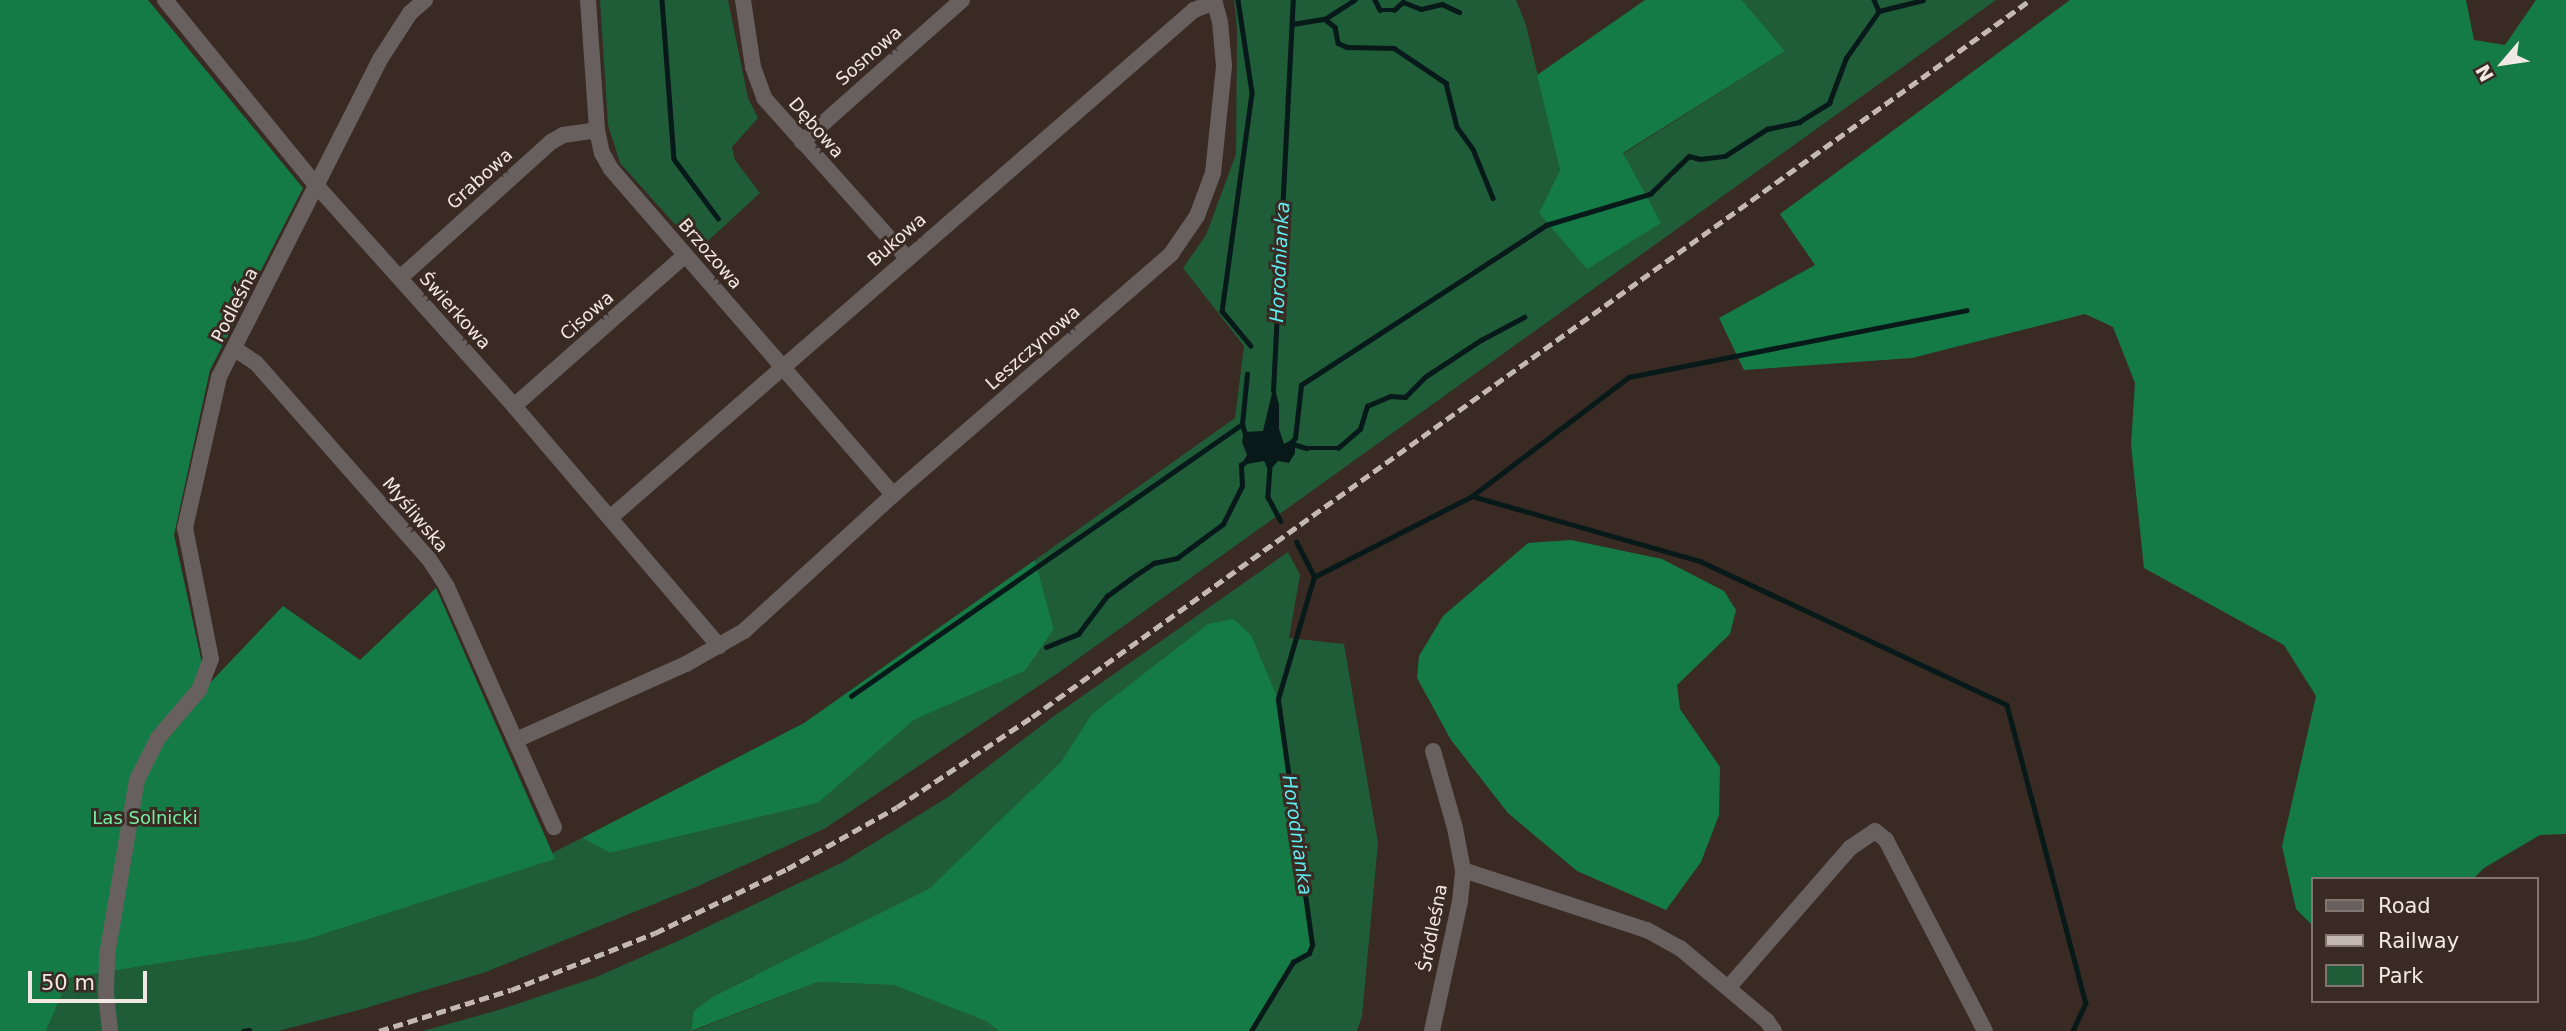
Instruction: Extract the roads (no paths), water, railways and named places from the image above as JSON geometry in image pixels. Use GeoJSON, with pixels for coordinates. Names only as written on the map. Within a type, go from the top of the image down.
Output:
{"type":"FeatureCollection","features":[{"type":"Feature","properties":{"kind":"street","name":"Podleśna"},"geometry":{"type":"LineString","coordinates":[[110,1031],[106,992],[107,955],[136,780],[158,738],[199,690],[211,659],[185,528],[219,377],[381,58],[410,13],[425,0]]}},
{"type":"Feature","properties":{"kind":"street","name":"Brzozowa"},"geometry":{"type":"LineString","coordinates":[[588,0],[597,130],[602,153],[611,169],[893,495]]}},
{"type":"Feature","properties":{"kind":"street","name":"Dębowa"},"geometry":{"type":"LineString","coordinates":[[743,0],[753,67],[764,98],[906,258]]}},
{"type":"Feature","properties":{"kind":"street","name":"Sosnowa"},"geometry":{"type":"LineString","coordinates":[[802,142],[962,0]]}},
{"type":"Feature","properties":{"kind":"street","name":"Bukowa"},"geometry":{"type":"LineString","coordinates":[[611,517],[1194,10],[1214,1]]}},
{"type":"Feature","properties":{"kind":"street","name":"Leszczynowa"},"geometry":{"type":"LineString","coordinates":[[719,646],[744,631],[893,495],[1158,265],[1181,241],[1197,216],[1213,173],[1219,140],[1224,66],[1220,22],[1214,1]]}},
{"type":"Feature","properties":{"kind":"street","name":"Świerkowa"},"geometry":{"type":"LineString","coordinates":[[171,2],[316,185],[514,406],[719,646]]}},
{"type":"Feature","properties":{"kind":"street","name":"Grabowa"},"geometry":{"type":"LineString","coordinates":[[400,278],[551,142],[563,135],[597,130]]}},
{"type":"Feature","properties":{"kind":"street","name":"Cisowa"},"geometry":{"type":"LineString","coordinates":[[514,406],[685,255]]}},
{"type":"Feature","properties":{"kind":"street","name":"Myśliwska"},"geometry":{"type":"LineString","coordinates":[[235,349],[256,363],[429,559],[447,587],[554,827]]}},
{"type":"Feature","properties":{"kind":"street"},"geometry":{"type":"LineString","coordinates":[[516,740],[686,664],[719,646]]}},
{"type":"Feature","properties":{"kind":"street","name":"Śródleśna"},"geometry":{"type":"LineString","coordinates":[[1432,1031],[1460,901],[1462,870],[1455,828],[1433,751]]}},
{"type":"Feature","properties":{"kind":"street"},"geometry":{"type":"LineString","coordinates":[[1728,988],[1850,848],[1875,831],[1886,840],[1985,1031]]}},
{"type":"Feature","properties":{"kind":"street"},"geometry":{"type":"LineString","coordinates":[[1462,870],[1647,930],[1680,948],[1767,1021],[1774,1031]]}},
{"type":"Feature","properties":{"kind":"waterway"},"geometry":{"type":"LineString","coordinates":[[662,0],[674,159],[718,218]]}},
{"type":"Feature","properties":{"kind":"waterway"},"geometry":{"type":"LineString","coordinates":[[1238,0],[1252,93],[1222,311],[1251,346]]}},
{"type":"Feature","properties":{"kind":"waterway","name":"Horodnianka"},"geometry":{"type":"LineString","coordinates":[[1273,391],[1293,0]]}},
{"type":"Feature","properties":{"kind":"waterway"},"geometry":{"type":"LineString","coordinates":[[1325,19],[1354,0]]}},
{"type":"Feature","properties":{"kind":"waterway"},"geometry":{"type":"LineString","coordinates":[[1375,0],[1380,10],[1394,10],[1403,2],[1421,9],[1442,4],[1459,12]]}},
{"type":"Feature","properties":{"kind":"waterway"},"geometry":{"type":"LineString","coordinates":[[1874,0],[1879,11]]}},
{"type":"Feature","properties":{"kind":"waterway"},"geometry":{"type":"LineString","coordinates":[[1291,443],[1295,438],[1301,385],[1546,225],[1650,194],[1689,156],[1700,159],[1725,156],[1767,129],[1799,122],[1829,103],[1846,58],[1879,11],[1923,0]]}},
{"type":"Feature","properties":{"kind":"waterway"},"geometry":{"type":"LineString","coordinates":[[1292,24],[1325,19],[1335,27],[1338,43],[1347,47],[1394,48],[1446,83],[1457,127],[1473,149],[1493,198]]}},
{"type":"Feature","properties":{"kind":"waterway"},"geometry":{"type":"LineString","coordinates":[[1472,496],[1629,377],[1966,310]]}},
{"type":"Feature","properties":{"kind":"waterway"},"geometry":{"type":"LineString","coordinates":[[1293,444],[1306,448],[1338,448],[1360,429],[1367,406],[1390,396],[1405,397],[1425,377],[1481,340],[1524,317]]}},
{"type":"Feature","properties":{"kind":"waterway"},"geometry":{"type":"LineString","coordinates":[[1245,435],[1242,424],[1247,374]]}},
{"type":"Feature","properties":{"kind":"waterway"},"geometry":{"type":"LineString","coordinates":[[851,696],[1242,424]]}},
{"type":"Feature","properties":{"kind":"waterway"},"geometry":{"type":"LineString","coordinates":[[1046,647],[1078,634],[1107,596],[1130,579],[1154,563],[1177,558],[1223,524],[1242,486],[1241,465],[1245,462]]}},
{"type":"Feature","properties":{"kind":"waterway","name":"Horodnianka"},"geometry":{"type":"LineString","coordinates":[[1270,466],[1268,497],[1281,521]]}},
{"type":"Feature","properties":{"kind":"waterway"},"geometry":{"type":"LineString","coordinates":[[1314,577],[1472,496],[1700,561],[2007,705],[2086,1003],[2073,1031]]}},
{"type":"Feature","properties":{"kind":"waterway","name":"Horodnianka"},"geometry":{"type":"LineString","coordinates":[[1251,1031],[1293,962],[1309,953],[1312,945],[1278,699],[1314,577],[1296,542]]}},
{"type":"Feature","properties":{"kind":"waterway"},"geometry":{"type":"LineString","coordinates":[[243,1031],[249,1030]]}},
{"type":"Feature","properties":{"kind":"railway"},"geometry":{"type":"LineString","coordinates":[[379,1031],[511,990],[655,933],[787,869],[897,807],[1032,717],[2030,0]]}},
{"type":"Feature","properties":{"kind":"park label","name":"Las Solnicki"},"geometry":{"type":"Point","coordinates":[145,818]}}]}
